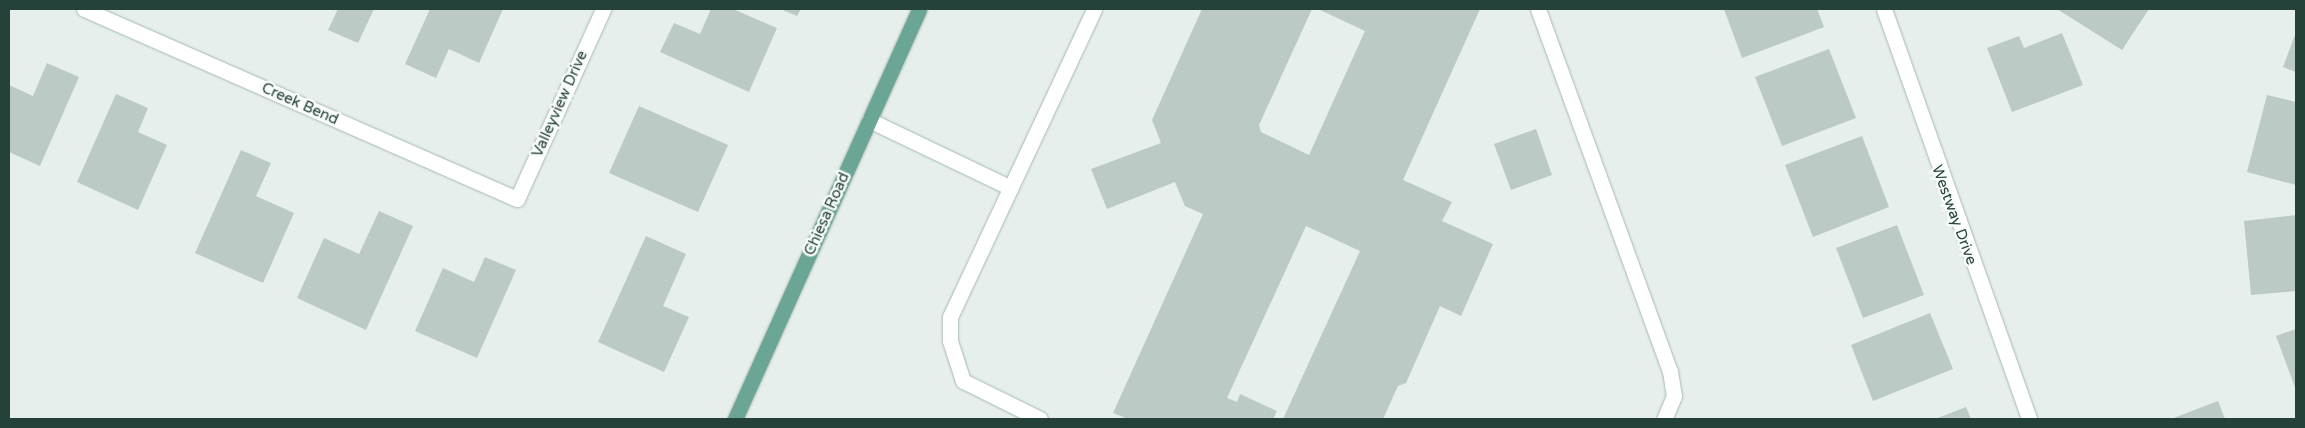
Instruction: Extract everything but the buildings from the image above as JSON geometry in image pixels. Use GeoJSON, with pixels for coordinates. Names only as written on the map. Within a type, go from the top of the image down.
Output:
{"type":"FeatureCollection","features":[{"type":"Feature","properties":{"kind":"main road","name":"Chiesa Road"},"geometry":{"type":"LineString","coordinates":[[735,419],[919,9]]}},
{"type":"Feature","properties":{"kind":"street","name":"Creek Bend"},"geometry":{"type":"LineString","coordinates":[[84,9],[517,199]]}},
{"type":"Feature","properties":{"kind":"street","name":"Valleyview Drive"},"geometry":{"type":"LineString","coordinates":[[517,199],[603,9]]}},
{"type":"Feature","properties":{"kind":"street"},"geometry":{"type":"LineString","coordinates":[[1040,419],[963,381],[950,341],[950,317],[1094,9]]}},
{"type":"Feature","properties":{"kind":"street"},"geometry":{"type":"LineString","coordinates":[[1538,9],[1670,371],[1674,396],[1664,419]]}},
{"type":"Feature","properties":{"kind":"street","name":"Westway Drive"},"geometry":{"type":"LineString","coordinates":[[1884,9],[2029,419]]}},
{"type":"Feature","properties":{"kind":"street"},"geometry":{"type":"LineString","coordinates":[[869,120],[1011,188]]}}]}
